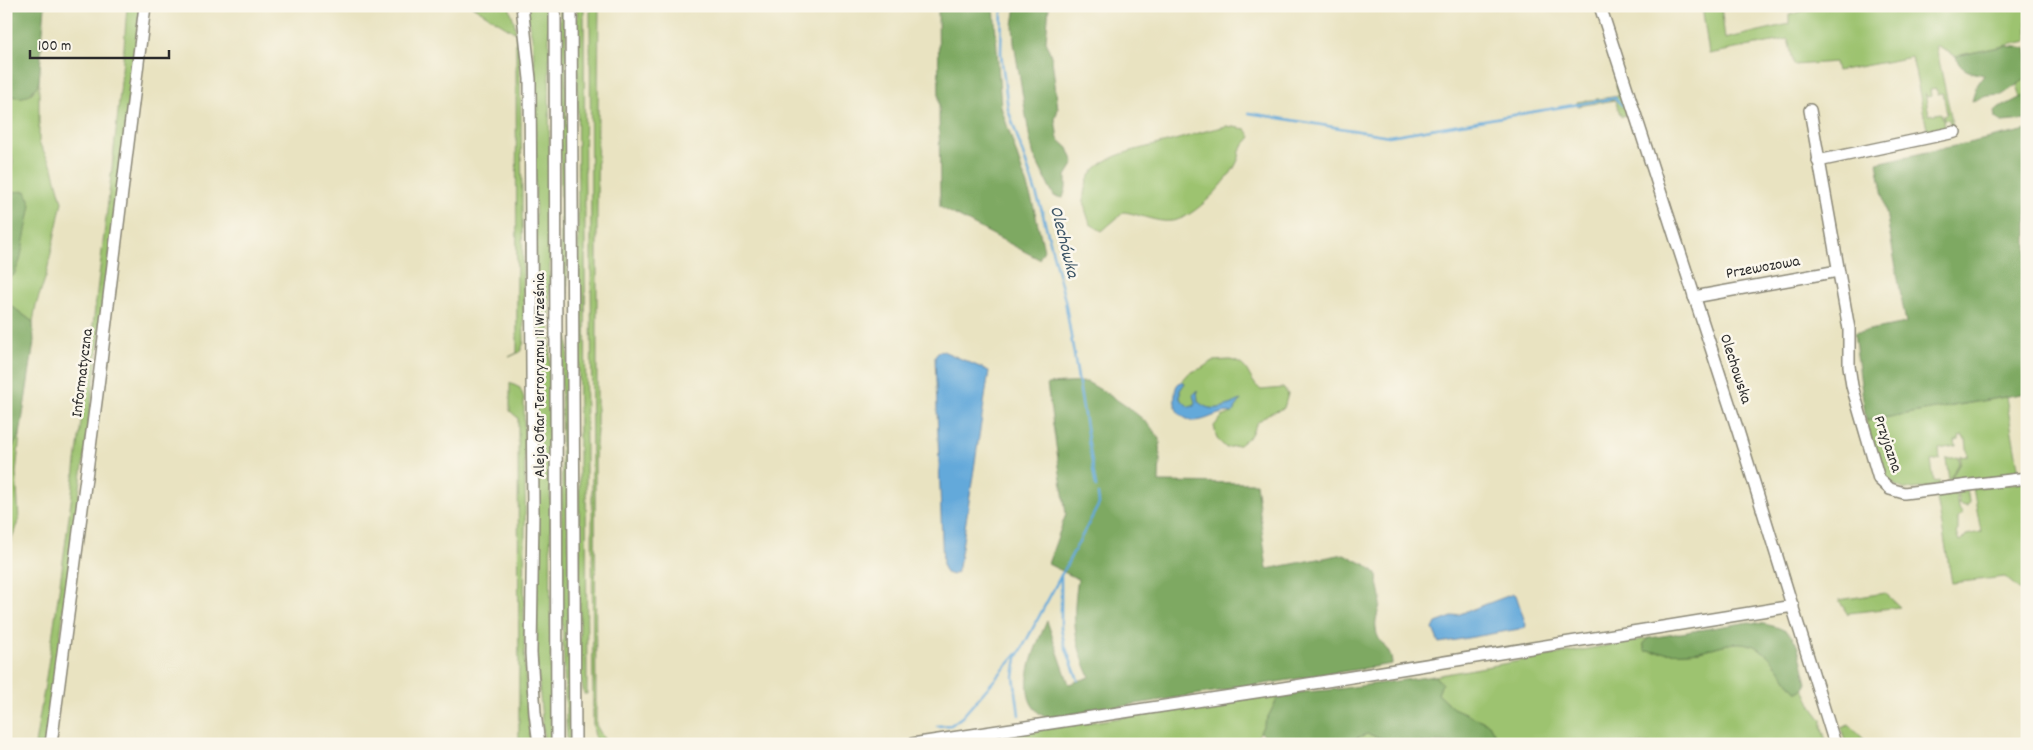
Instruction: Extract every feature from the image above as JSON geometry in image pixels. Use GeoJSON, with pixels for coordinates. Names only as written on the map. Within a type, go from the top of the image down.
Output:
{"type":"FeatureCollection","features":[{"type":"Feature","properties":{"kind":"street","name":"Informatyczna"},"geometry":{"type":"LineString","coordinates":[[50,744],[98,384],[145,6]]}},
{"type":"Feature","properties":{"kind":"street"},"geometry":{"type":"LineString","coordinates":[[515,6],[524,26]]}},
{"type":"Feature","properties":{"kind":"street"},"geometry":{"type":"LineString","coordinates":[[522,6],[529,60],[530,89],[533,497],[531,653],[533,695],[539,744]]}},
{"type":"Feature","properties":{"kind":"street","name":"Aleja Ofiar Terroryzmu 11 Września"},"geometry":{"type":"LineString","coordinates":[[555,6],[557,744]]}},
{"type":"Feature","properties":{"kind":"street","name":"Aleja Ofiar Terroryzmu 11 Września"},"geometry":{"type":"LineString","coordinates":[[571,6],[575,744]]}},
{"type":"Feature","properties":{"kind":"street","name":"Olechowska"},"geometry":{"type":"LineString","coordinates":[[1600,6],[1793,606],[1835,744]]}},
{"type":"Feature","properties":{"kind":"street"},"geometry":{"type":"LineString","coordinates":[[1810,110],[1838,271]]}},
{"type":"Feature","properties":{"kind":"street"},"geometry":{"type":"LineString","coordinates":[[1818,161],[1955,132]]}},
{"type":"Feature","properties":{"kind":"street","name":"Przewozowa"},"geometry":{"type":"LineString","coordinates":[[1694,296],[1838,271]]}},
{"type":"Feature","properties":{"kind":"street","name":"Przyjazna"},"geometry":{"type":"LineString","coordinates":[[1838,271],[1849,329],[1849,366],[1852,386],[1875,472],[1884,485],[1896,492],[1910,493],[2027,478]]}},
{"type":"Feature","properties":{"kind":"street"},"geometry":{"type":"LineString","coordinates":[[912,744],[1283,688],[1793,606]]}},
{"type":"Feature","properties":{"kind":"green space"},"geometry":{"type":"Polygon","coordinates":[[[14,6],[45,6],[39,82],[33,91],[21,97],[16,97],[6,92],[6,66],[14,6]]]}},
{"type":"Feature","properties":{"kind":"green space"},"geometry":{"type":"Polygon","coordinates":[[[127,6],[140,6],[94,382],[46,744],[35,744],[59,590],[79,436],[112,170],[127,6]]]}},
{"type":"Feature","properties":{"kind":"green space"},"geometry":{"type":"Polygon","coordinates":[[[472,6],[509,6],[514,21],[520,55],[524,342],[520,352],[509,357],[517,353],[516,33],[472,6]]]}},
{"type":"Feature","properties":{"kind":"green space"},"geometry":{"type":"Polygon","coordinates":[[[525,6],[549,6],[551,744],[544,744],[537,660],[535,71],[532,37],[525,6]]]}},
{"type":"Feature","properties":{"kind":"green space"},"geometry":{"type":"Polygon","coordinates":[[[560,6],[565,6],[566,28],[570,744],[567,744],[562,621],[560,6]]]}},
{"type":"Feature","properties":{"kind":"green space"},"geometry":{"type":"Polygon","coordinates":[[[577,6],[584,6],[587,694],[584,694],[580,675],[577,6]]]}},
{"type":"Feature","properties":{"kind":"green space"},"geometry":{"type":"Polygon","coordinates":[[[590,6],[599,6],[597,430],[595,459],[596,725],[607,744],[596,744],[593,725],[590,6]]]}},
{"type":"Feature","properties":{"kind":"green space"},"geometry":{"type":"Polygon","coordinates":[[[938,6],[994,6],[1001,107],[1033,204],[1044,250],[1039,259],[940,207],[938,6]]]}},
{"type":"Feature","properties":{"kind":"green space"},"geometry":{"type":"Polygon","coordinates":[[[1016,6],[1049,6],[1046,41],[1052,59],[1058,109],[1055,119],[1058,139],[1068,148],[1074,163],[1066,176],[1066,188],[1063,198],[1054,196],[1034,156],[1030,140],[1014,43],[1013,25],[1016,6]]]}},
{"type":"Feature","properties":{"kind":"green space"},"geometry":{"type":"Polygon","coordinates":[[[1702,6],[1721,6],[1725,39],[1789,24],[1789,15],[1806,10],[1800,6],[2027,6],[2027,41],[1956,56],[1936,46],[1953,126],[1950,127],[1949,119],[1944,120],[1943,115],[1947,114],[1943,93],[1938,94],[1936,89],[1930,90],[1931,96],[1927,97],[1925,93],[1929,115],[1941,113],[1945,128],[1934,130],[1928,134],[1912,57],[1837,71],[1835,62],[1794,65],[1788,39],[1709,54],[1702,6]]]}},
{"type":"Feature","properties":{"kind":"green space"},"geometry":{"type":"Polygon","coordinates":[[[2005,46],[2027,48],[2027,78],[2002,95],[1988,96],[1972,101],[1976,87],[1984,75],[1970,72],[1963,68],[1956,56],[2005,46]]]}},
{"type":"Feature","properties":{"kind":"green space"},"geometry":{"type":"Polygon","coordinates":[[[2027,78],[2027,94],[2020,98],[2017,89],[2019,83],[2027,78]]]}},
{"type":"Feature","properties":{"kind":"green space"},"geometry":{"type":"Polygon","coordinates":[[[39,82],[39,143],[53,168],[62,202],[46,276],[36,305],[33,322],[6,302],[6,278],[14,275],[13,192],[6,196],[6,173],[10,173],[13,160],[6,148],[6,92],[13,97],[32,93],[39,82]]]}},
{"type":"Feature","properties":{"kind":"green space"},"geometry":{"type":"Polygon","coordinates":[[[1616,84],[1621,88],[1630,110],[1627,114],[1621,117],[1615,100],[1578,106],[1577,102],[1619,96],[1616,84]]]}},
{"type":"Feature","properties":{"kind":"green space"},"geometry":{"type":"Polygon","coordinates":[[[2027,94],[2027,120],[2002,122],[1995,118],[1994,111],[2027,94]]]}},
{"type":"Feature","properties":{"kind":"green space"},"geometry":{"type":"Polygon","coordinates":[[[1227,126],[1246,129],[1251,137],[1241,149],[1239,159],[1227,178],[1200,206],[1181,219],[1172,221],[1154,220],[1124,212],[1102,231],[1090,224],[1084,204],[1086,186],[1091,174],[1100,165],[1123,153],[1227,126]]]}},
{"type":"Feature","properties":{"kind":"green space"},"geometry":{"type":"Polygon","coordinates":[[[2027,130],[2027,393],[1866,421],[1854,333],[1906,323],[1877,163],[2027,130]]]}},
{"type":"Feature","properties":{"kind":"green space"},"geometry":{"type":"Polygon","coordinates":[[[26,191],[31,205],[20,261],[14,275],[6,278],[6,196],[13,192],[26,191]]]}},
{"type":"Feature","properties":{"kind":"green space"},"geometry":{"type":"Polygon","coordinates":[[[6,302],[33,322],[34,342],[20,435],[11,450],[6,452],[6,302]]]}},
{"type":"Feature","properties":{"kind":"green space"},"geometry":{"type":"Polygon","coordinates":[[[1230,360],[1242,365],[1261,390],[1283,388],[1288,394],[1284,408],[1268,414],[1257,423],[1250,436],[1239,445],[1226,448],[1217,439],[1214,426],[1222,417],[1232,413],[1240,401],[1224,407],[1208,408],[1198,401],[1197,391],[1194,398],[1194,406],[1189,407],[1180,399],[1180,390],[1185,383],[1182,381],[1189,373],[1202,368],[1212,361],[1230,360]]]}},
{"type":"Feature","properties":{"kind":"green space"},"geometry":{"type":"Polygon","coordinates":[[[1087,382],[1129,408],[1150,426],[1157,435],[1160,443],[1159,482],[1256,483],[1267,569],[1344,554],[1368,566],[1377,574],[1381,597],[1376,629],[1379,639],[1390,654],[1392,664],[1047,718],[1036,710],[1030,699],[1028,687],[1029,673],[1032,659],[1047,621],[1069,684],[1090,677],[1080,652],[1075,629],[1078,579],[1048,564],[1066,514],[1047,384],[1087,382]]]}},
{"type":"Feature","properties":{"kind":"green space"},"geometry":{"type":"Polygon","coordinates":[[[510,383],[520,388],[524,398],[524,640],[531,744],[519,744],[518,418],[510,411],[510,383]]]}},
{"type":"Feature","properties":{"kind":"green space"},"geometry":{"type":"Polygon","coordinates":[[[2006,397],[2019,473],[1954,484],[1951,478],[1960,463],[1960,457],[1968,456],[1966,439],[1963,436],[1955,441],[1956,446],[1939,449],[1940,459],[1931,461],[1934,482],[1940,481],[1939,486],[1906,490],[1883,480],[1866,421],[2006,397]]]}},
{"type":"Feature","properties":{"kind":"green space"},"geometry":{"type":"Polygon","coordinates":[[[20,435],[16,473],[19,519],[6,554],[6,452],[11,450],[20,435]]]}},
{"type":"Feature","properties":{"kind":"green space"},"geometry":{"type":"Polygon","coordinates":[[[1958,457],[1959,463],[1949,480],[1946,459],[1958,457]]]}},
{"type":"Feature","properties":{"kind":"green space"},"geometry":{"type":"Polygon","coordinates":[[[2027,482],[2027,596],[2005,577],[1952,583],[1936,493],[1955,490],[1958,508],[1963,514],[1958,517],[1958,530],[1956,533],[1959,541],[1966,535],[1981,532],[1973,488],[2027,482]]]}},
{"type":"Feature","properties":{"kind":"green space"},"geometry":{"type":"Polygon","coordinates":[[[1967,489],[1969,502],[1967,506],[1964,506],[1959,504],[1957,490],[1967,489]]]}},
{"type":"Feature","properties":{"kind":"green space"},"geometry":{"type":"Polygon","coordinates":[[[1885,593],[1900,607],[1849,613],[1848,615],[1839,600],[1885,593]]]}},
{"type":"Feature","properties":{"kind":"green space"},"geometry":{"type":"Polygon","coordinates":[[[1749,622],[1778,628],[1787,632],[1793,638],[1800,655],[1807,683],[1804,689],[1797,692],[1768,656],[1749,644],[1735,643],[1699,651],[1672,652],[1645,651],[1643,643],[1650,638],[1749,622]]]}},
{"type":"Feature","properties":{"kind":"green space"},"geometry":{"type":"Polygon","coordinates":[[[1650,638],[1643,643],[1645,651],[1692,652],[1735,643],[1749,644],[1756,647],[1768,656],[1797,692],[1804,689],[1813,708],[1822,720],[1822,728],[1827,744],[1483,744],[1495,735],[1489,724],[1453,708],[1438,694],[1442,683],[1434,676],[1650,638]]]}},
{"type":"Feature","properties":{"kind":"green space"},"geometry":{"type":"Polygon","coordinates":[[[1434,676],[1442,683],[1438,694],[1453,708],[1489,724],[1495,735],[1483,744],[1396,742],[1367,734],[1340,744],[1277,744],[1260,732],[1280,694],[1330,690],[1434,676]]]}},
{"type":"Feature","properties":{"kind":"green space"},"geometry":{"type":"Polygon","coordinates":[[[1280,694],[1254,744],[1004,744],[1004,735],[1280,694]]]}},
{"type":"Feature","properties":{"kind":"green space"},"geometry":{"type":"Polygon","coordinates":[[[1849,725],[1869,744],[1846,744],[1841,728],[1849,725]]]}},
{"type":"Feature","properties":{"kind":"green space"},"geometry":{"type":"Polygon","coordinates":[[[1367,734],[1396,742],[1425,744],[1340,744],[1367,734]]]}},
{"type":"Feature","properties":{"kind":"green space"},"geometry":{"type":"Polygon","coordinates":[[[1004,735],[1004,744],[953,744],[1004,735]]]}},
{"type":"Feature","properties":{"kind":"water"},"geometry":{"type":"Polygon","coordinates":[[[943,351],[989,371],[959,567],[957,572],[952,575],[946,573],[943,567],[935,357],[938,352],[943,351]]]}},
{"type":"Feature","properties":{"kind":"water"},"geometry":{"type":"Polygon","coordinates":[[[1182,381],[1185,383],[1180,390],[1180,399],[1189,407],[1194,406],[1193,395],[1197,391],[1198,401],[1208,408],[1219,408],[1241,400],[1232,413],[1220,414],[1195,421],[1189,420],[1180,414],[1175,404],[1176,389],[1182,381]]]}},
{"type":"Feature","properties":{"kind":"water"},"geometry":{"type":"Polygon","coordinates":[[[1513,594],[1516,595],[1526,625],[1525,628],[1439,643],[1433,629],[1436,623],[1513,594]]]}},
{"type":"Feature","properties":{"kind":"waterway","name":"Olechówka"},"geometry":{"type":"LineString","coordinates":[[1002,6],[1001,53],[1008,109],[1042,211],[1065,300],[1096,487]]}},
{"type":"Feature","properties":{"kind":"waterway"},"geometry":{"type":"LineString","coordinates":[[1249,113],[1389,136],[1615,98],[1622,105]]}},
{"type":"Feature","properties":{"kind":"waterway","name":"Olechówka"},"geometry":{"type":"LineString","coordinates":[[1019,715],[1014,677],[1017,658],[1099,504],[1098,494]]}},
{"type":"Feature","properties":{"kind":"waterway"},"geometry":{"type":"LineString","coordinates":[[1061,577],[1061,628],[1064,643],[1078,680]]}},
{"type":"Feature","properties":{"kind":"waterway"},"geometry":{"type":"LineString","coordinates":[[937,726],[951,725],[962,717],[1017,654]]}},
{"type":"Feature","properties":{"kind":"waterway","name":"Olechówka"},"geometry":{"type":"LineString","coordinates":[[1022,740],[1023,744]]}}]}
